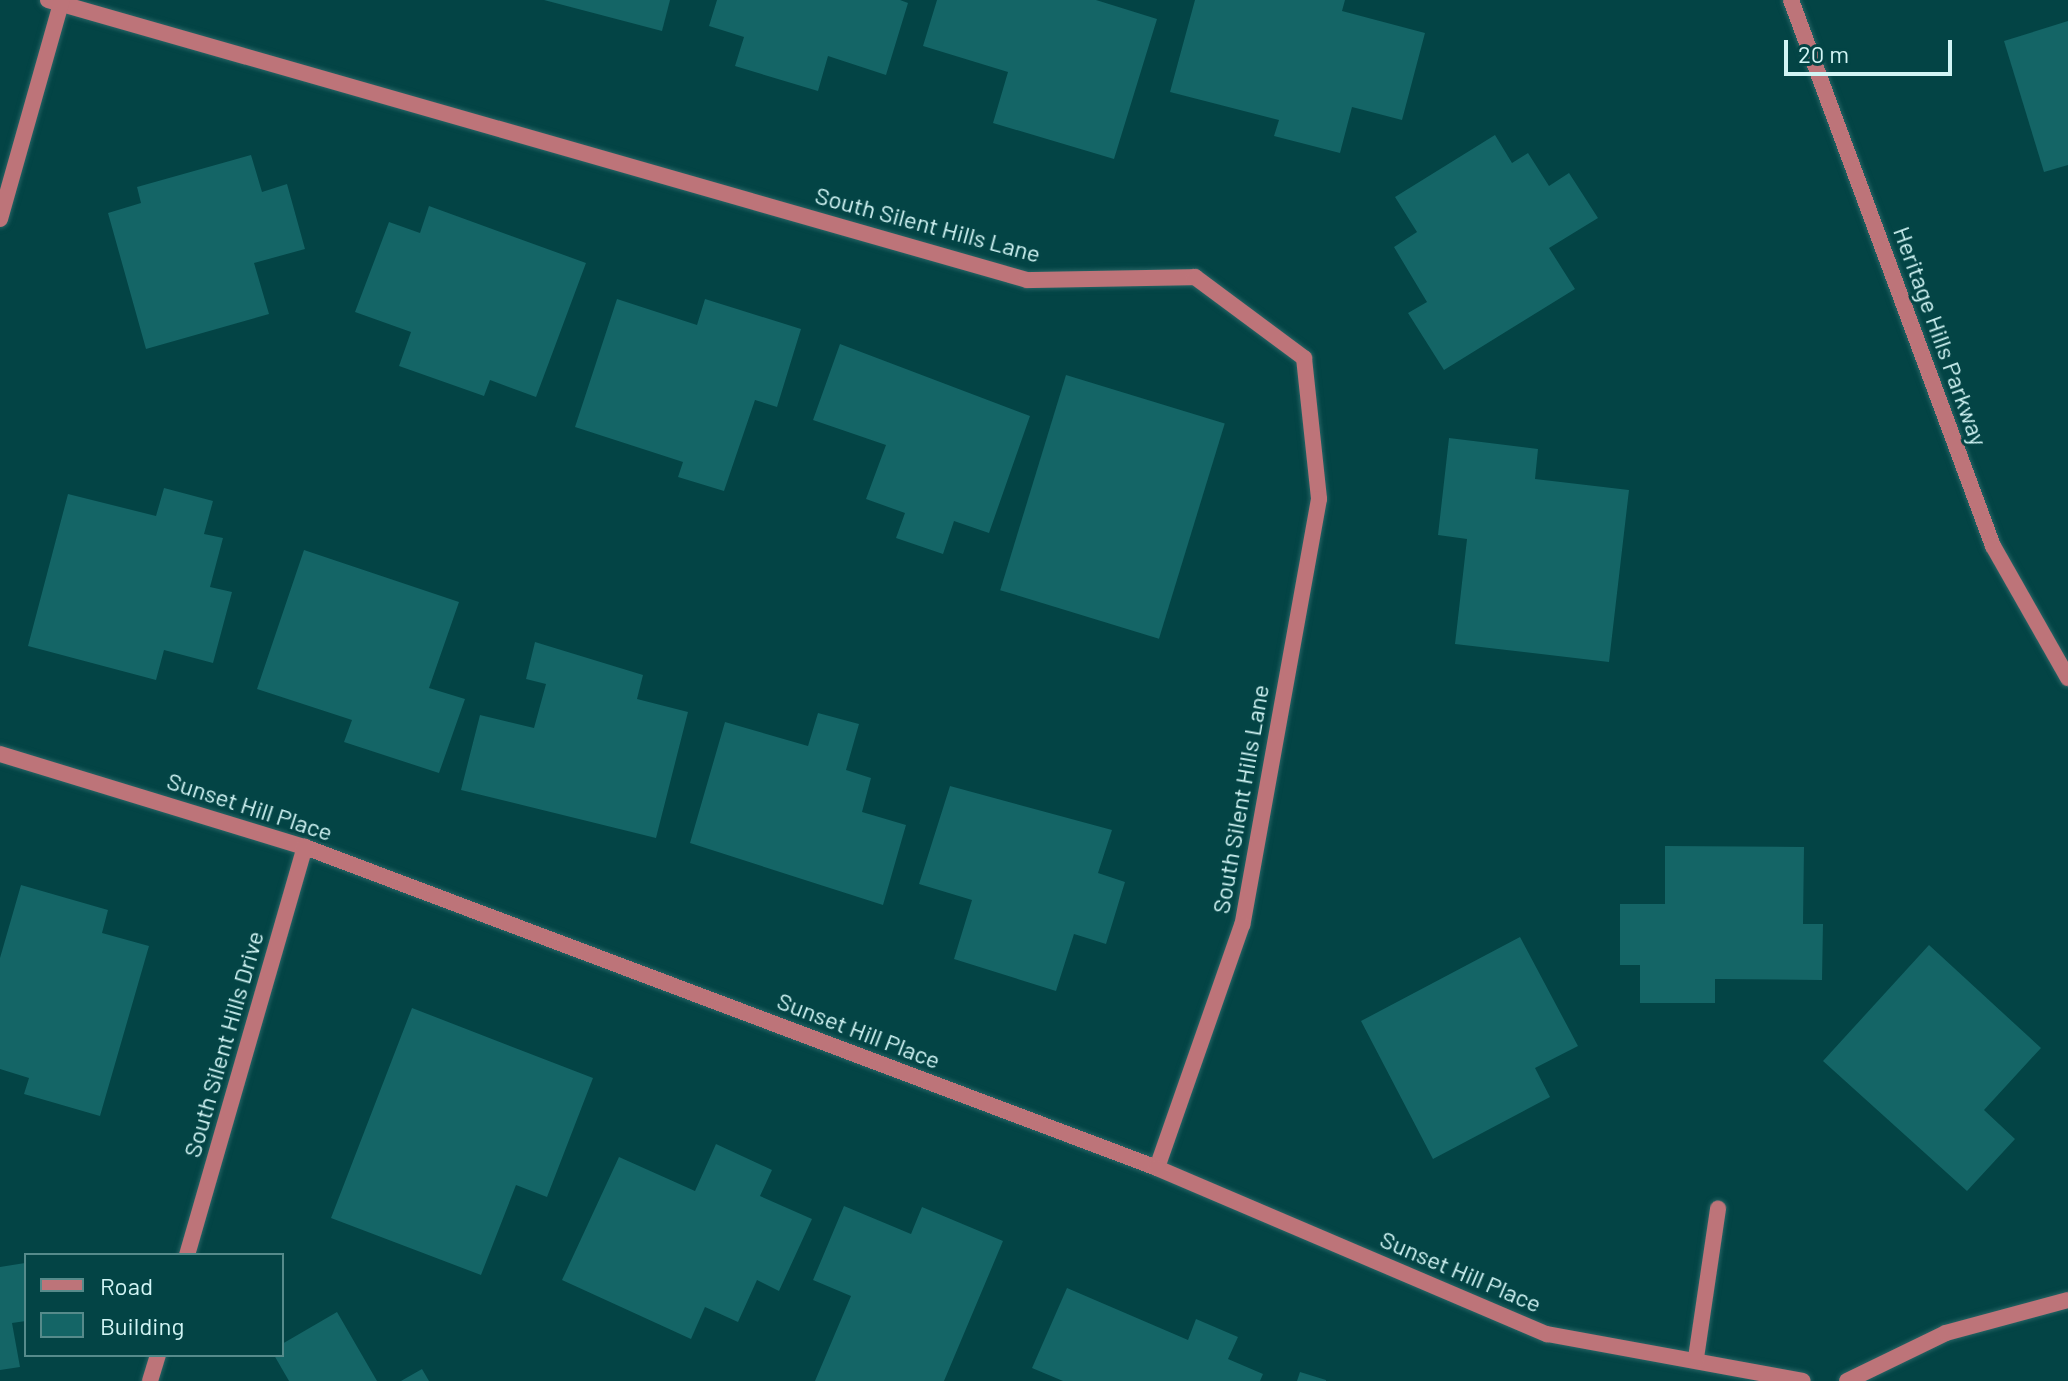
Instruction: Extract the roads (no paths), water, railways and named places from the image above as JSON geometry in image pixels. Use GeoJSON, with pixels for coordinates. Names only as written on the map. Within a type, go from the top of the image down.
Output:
{"type":"FeatureCollection","features":[{"type":"Feature","properties":{"kind":"street","name":"Heritage Hills Parkway"},"geometry":{"type":"LineString","coordinates":[[1791,0],[1993,546],[2068,678]]}},
{"type":"Feature","properties":{"kind":"street"},"geometry":{"type":"LineString","coordinates":[[0,219],[56,2]]}},
{"type":"Feature","properties":{"kind":"street","name":"South Silent Hills Lane"},"geometry":{"type":"LineString","coordinates":[[56,2],[1027,280],[1195,277],[1304,358],[1319,499],[1248,895],[1157,1168]]}},
{"type":"Feature","properties":{"kind":"street","name":"Sunset Hill Place"},"geometry":{"type":"LineString","coordinates":[[0,754],[305,847],[1157,1168],[1547,1334],[1696,1358],[1803,1381]]}},
{"type":"Feature","properties":{"kind":"street","name":"South Silent Hills Drive"},"geometry":{"type":"LineString","coordinates":[[188,1253],[305,847]]}},
{"type":"Feature","properties":{"kind":"street"},"geometry":{"type":"LineString","coordinates":[[1696,1358],[1718,1209]]}},
{"type":"Feature","properties":{"kind":"street"},"geometry":{"type":"LineString","coordinates":[[1847,1381],[1946,1333],[2068,1300]]}},
{"type":"Feature","properties":{"kind":"street"},"geometry":{"type":"LineString","coordinates":[[150,1381],[157,1357]]}}]}
